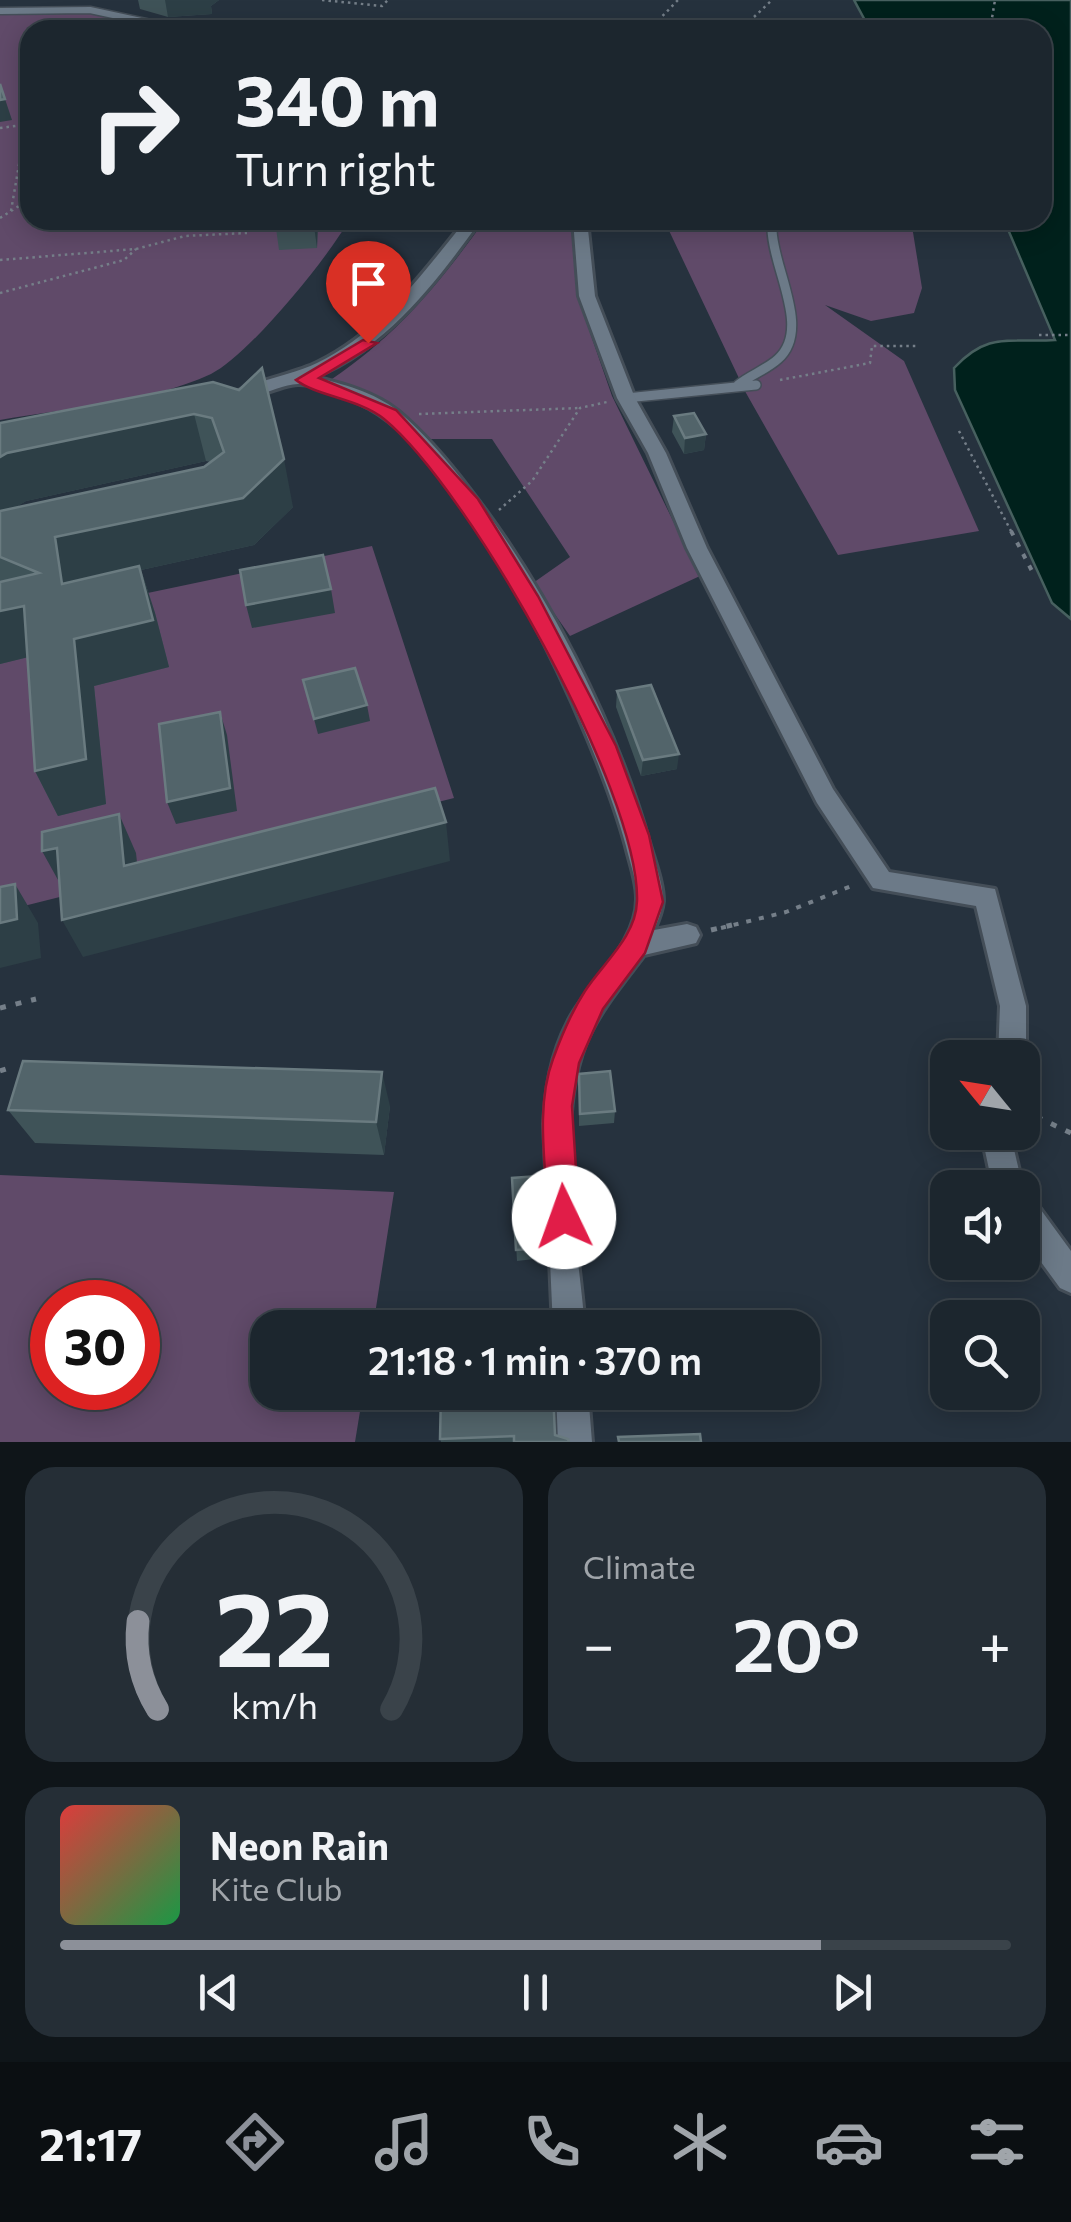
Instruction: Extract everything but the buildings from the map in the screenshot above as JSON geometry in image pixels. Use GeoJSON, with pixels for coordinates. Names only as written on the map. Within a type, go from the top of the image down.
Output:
{"type":"FeatureCollection","features":[{"type":"Feature","properties":{"kind":"street"},"geometry":{"type":"LineString","coordinates":[[218,400],[304,380],[368,343],[399,314],[466,230]]}},
{"type":"Feature","properties":{"kind":"street"},"geometry":{"type":"LineString","coordinates":[[581,230],[587,296],[618,366],[626,398],[657,453],[697,548],[825,796],[882,881],[986,897],[1013,1006],[1012,1040]]}},
{"type":"Feature","properties":{"kind":"street"},"geometry":{"type":"LineString","coordinates":[[304,380],[333,387],[390,414],[471,504],[528,596],[605,746],[637,835],[650,902],[636,945],[594,1000],[565,1063],[558,1106],[568,1310]]}},
{"type":"Feature","properties":{"kind":"street"},"geometry":{"type":"LineString","coordinates":[[636,945],[687,935]]}},
{"type":"Feature","properties":{"kind":"street"},"geometry":{"type":"LineString","coordinates":[[1040,1235],[1071,1277]]}},
{"type":"Feature","properties":{"kind":"street"},"geometry":{"type":"LineString","coordinates":[[573,1410],[575,1442]]}},
{"type":"Feature","properties":{"kind":"lane"},"geometry":{"type":"LineString","coordinates":[[0,11],[90,10],[136,20]]}},
{"type":"Feature","properties":{"kind":"lane"},"geometry":{"type":"LineString","coordinates":[[738,384],[784,354],[794,327],[792,307],[780,291],[772,259],[772,230]]}},
{"type":"Feature","properties":{"kind":"lane"},"geometry":{"type":"LineString","coordinates":[[626,398],[756,385]]}},
{"type":"Feature","properties":{"kind":"path"},"geometry":{"type":"LineString","coordinates":[[322,0],[382,6],[388,0]]}},
{"type":"Feature","properties":{"kind":"path"},"geometry":{"type":"LineString","coordinates":[[659,20],[678,0]]}},
{"type":"Feature","properties":{"kind":"path"},"geometry":{"type":"LineString","coordinates":[[10,211],[20,163]]}},
{"type":"Feature","properties":{"kind":"path"},"geometry":{"type":"LineString","coordinates":[[0,218],[20,205]]}},
{"type":"Feature","properties":{"kind":"path"},"geometry":{"type":"LineString","coordinates":[[0,260],[136,249],[185,236],[246,233]]}},
{"type":"Feature","properties":{"kind":"path"},"geometry":{"type":"LineString","coordinates":[[0,293],[124,260],[136,249]]}},
{"type":"Feature","properties":{"kind":"path"},"geometry":{"type":"LineString","coordinates":[[1040,335],[1071,335]]}},
{"type":"Feature","properties":{"kind":"path"},"geometry":{"type":"LineString","coordinates":[[756,385],[870,363],[872,346],[918,346]]}},
{"type":"Feature","properties":{"kind":"path"},"geometry":{"type":"LineString","coordinates":[[390,414],[580,408],[626,398]]}},
{"type":"Feature","properties":{"kind":"path"},"geometry":{"type":"LineString","coordinates":[[471,504],[491,512],[510,507],[580,408]]}},
{"type":"Feature","properties":{"kind":"path"},"geometry":{"type":"LineString","coordinates":[[959,432],[1032,571]]}},
{"type":"Feature","properties":{"kind":"path"},"geometry":{"type":"LineString","coordinates":[[687,935],[786,912],[860,883],[882,881]]}},
{"type":"Feature","properties":{"kind":"path"},"geometry":{"type":"LineString","coordinates":[[0,1008],[36,998]]}},
{"type":"Feature","properties":{"kind":"path"},"geometry":{"type":"LineString","coordinates":[[0,1070],[15,1066]]}},
{"type":"Feature","properties":{"kind":"path"},"geometry":{"type":"LineString","coordinates":[[1040,1119],[1071,1134]]}},
{"type":"Feature","properties":{"kind":"shaded area"},"geometry":{"type":"Polygon","coordinates":[[[854,0],[1071,0],[1071,619],[1052,603],[955,390],[954,368],[966,356],[989,344],[1055,340],[1008,230],[1052,230],[1052,20],[865,20],[854,0]]]}},
{"type":"Feature","properties":{"kind":"shaded area"},"geometry":{"type":"Polygon","coordinates":[[[0,13],[95,13],[125,20],[20,20],[20,230],[342,230],[286,304],[245,348],[211,374],[134,398],[0,420],[0,13]]]}},
{"type":"Feature","properties":{"kind":"shaded area"},"geometry":{"type":"Polygon","coordinates":[[[478,230],[572,230],[577,295],[612,396],[700,576],[570,636],[533,583],[570,557],[492,439],[427,439],[384,404],[332,379],[377,345],[451,266],[478,230]]]}},
{"type":"Feature","properties":{"kind":"shaded area"},"geometry":{"type":"Polygon","coordinates":[[[669,230],[913,230],[922,288],[914,313],[871,321],[825,305],[904,361],[979,531],[838,555],[746,393],[669,230]]]}},
{"type":"Feature","properties":{"kind":"shaded area"},"geometry":{"type":"Polygon","coordinates":[[[372,546],[454,798],[0,912],[0,624],[372,546]]]}},
{"type":"Feature","properties":{"kind":"shaded area"},"geometry":{"type":"Polygon","coordinates":[[[0,1175],[394,1192],[376,1310],[250,1310],[250,1410],[360,1410],[355,1442],[0,1442],[0,1175]]]}},
{"type":"Feature","properties":{"kind":"route"},"geometry":{"type":"LineString","coordinates":[[368,343],[304,380],[333,387],[390,414],[471,504],[528,596],[605,746],[637,835],[650,902],[636,945],[594,1000],[565,1063],[558,1106],[564,1217]]}}]}
